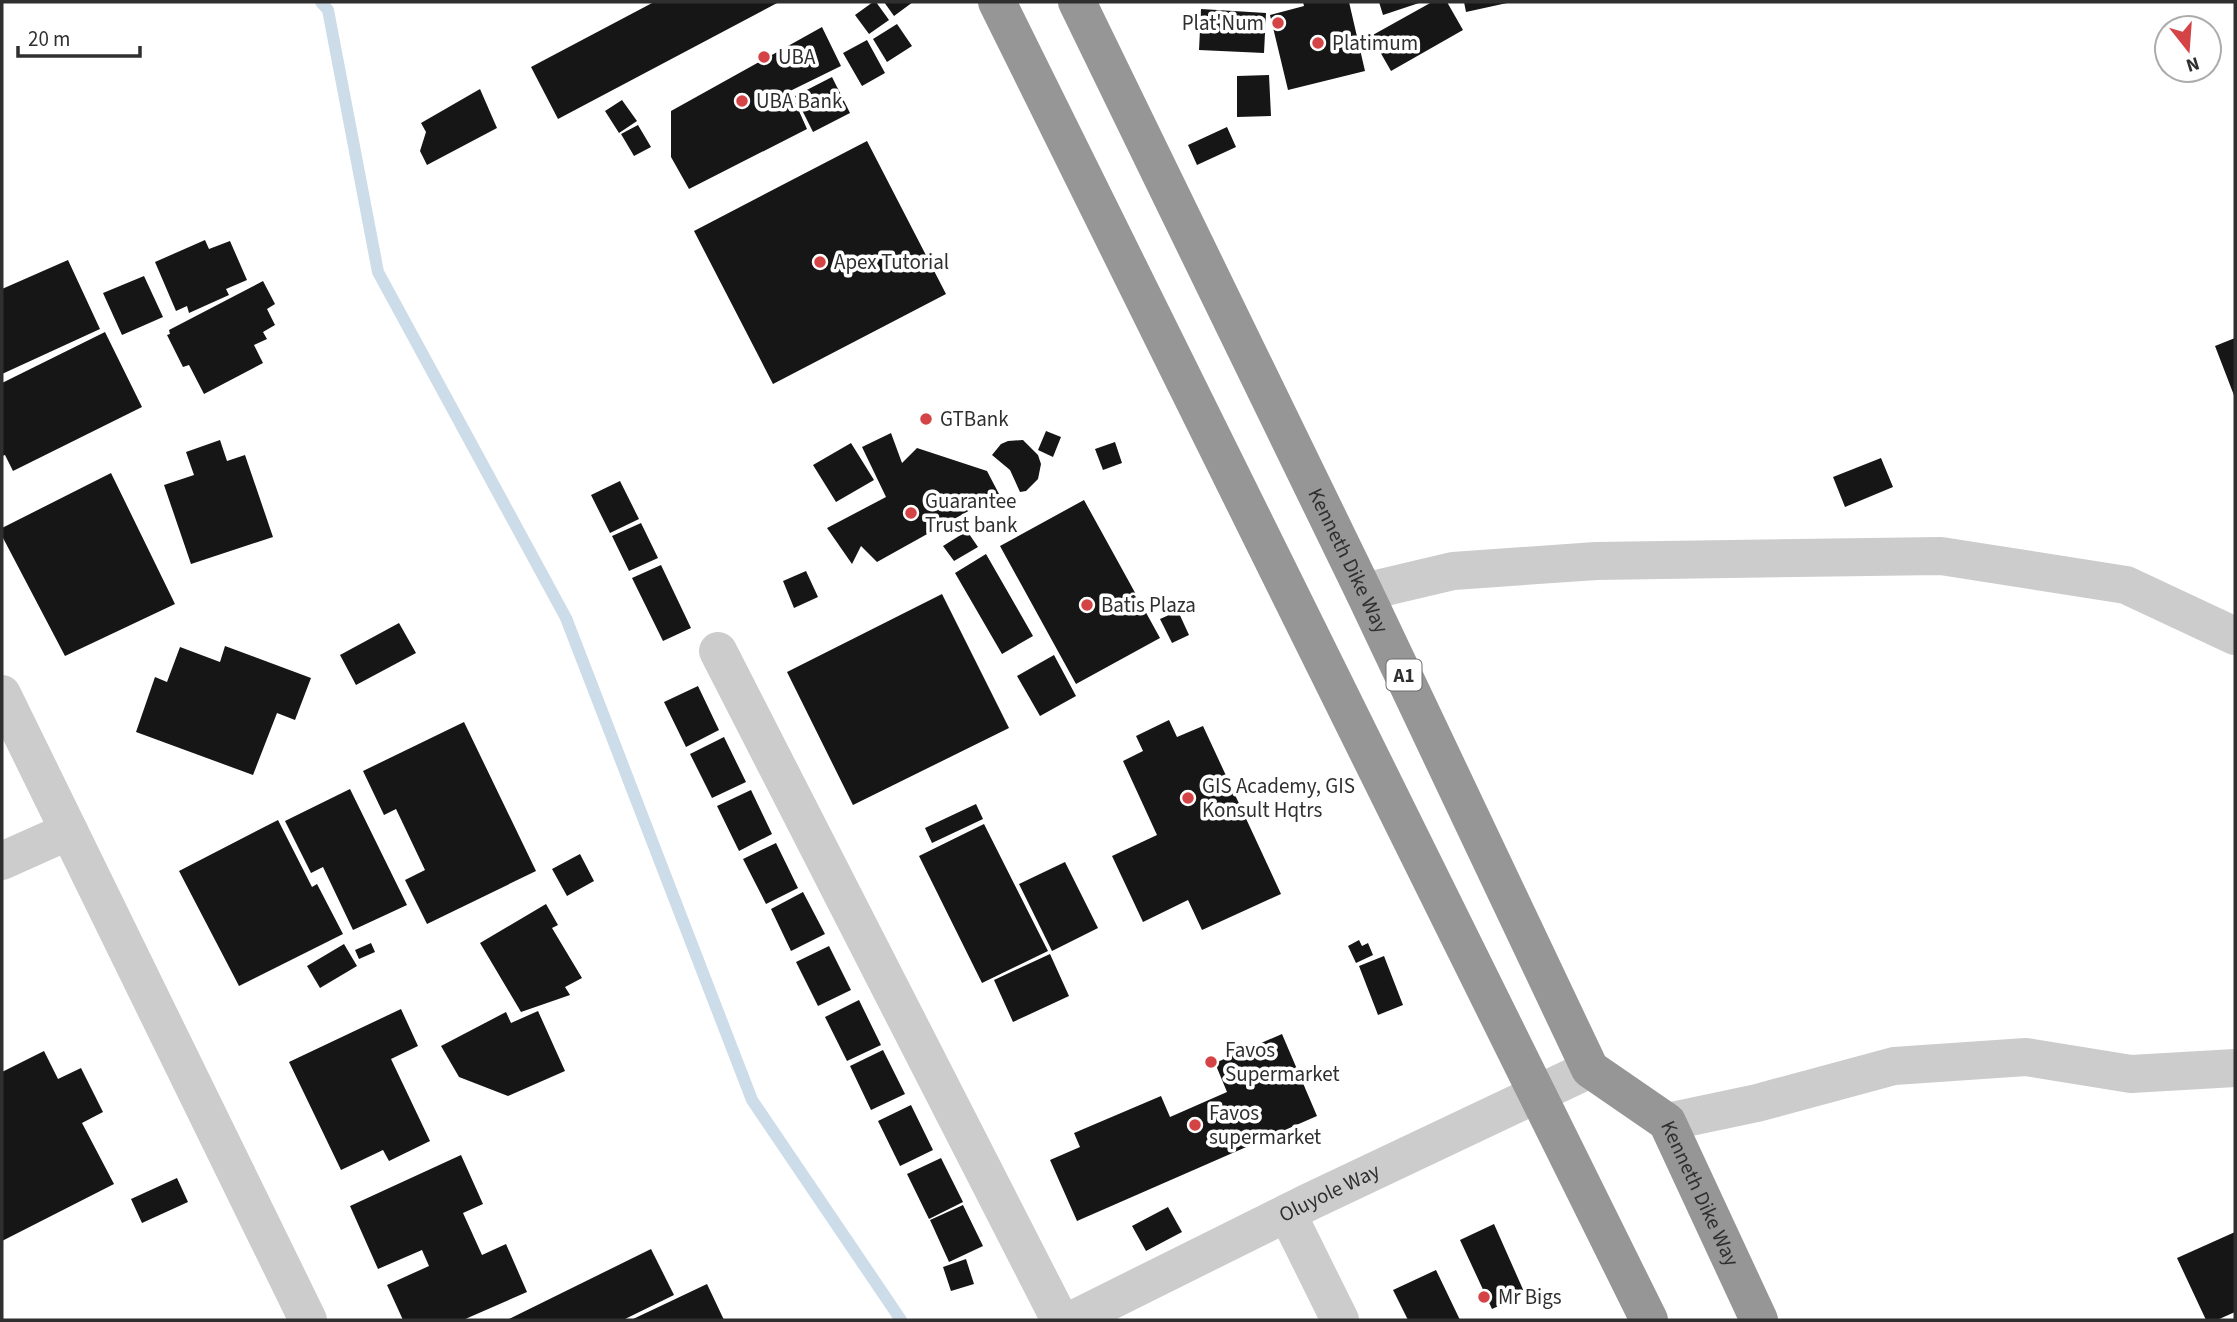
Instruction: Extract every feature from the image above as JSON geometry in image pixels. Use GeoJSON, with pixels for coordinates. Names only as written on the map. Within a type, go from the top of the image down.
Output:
{"type":"FeatureCollection","features":[{"type":"Feature","properties":{"kind":"highway"},"geometry":{"type":"LineString","coordinates":[[997,2],[1649,1320]]}},
{"type":"Feature","properties":{"kind":"highway","name":"Kenneth Dike Way"},"geometry":{"type":"LineString","coordinates":[[1077,2],[1364,592],[1590,1069],[1667,1122],[1759,1320]]}},
{"type":"Feature","properties":{"kind":"street"},"geometry":{"type":"LineString","coordinates":[[1364,592],[1453,571],[1596,561],[1941,556],[2126,585],[2235,636]]}},
{"type":"Feature","properties":{"kind":"street"},"geometry":{"type":"LineString","coordinates":[[718,650],[1060,1320]]}},
{"type":"Feature","properties":{"kind":"street"},"geometry":{"type":"LineString","coordinates":[[2,694],[308,1320]]}},
{"type":"Feature","properties":{"kind":"street"},"geometry":{"type":"LineString","coordinates":[[2,861],[69,831]]}},
{"type":"Feature","properties":{"kind":"street"},"geometry":{"type":"LineString","coordinates":[[1667,1122],[1757,1103],[1894,1066],[2026,1057],[2131,1074],[2235,1068]]}},
{"type":"Feature","properties":{"kind":"street","name":"Oluyole Way"},"geometry":{"type":"LineString","coordinates":[[1072,1320],[1287,1213],[1590,1069]]}},
{"type":"Feature","properties":{"kind":"street"},"geometry":{"type":"LineString","coordinates":[[1287,1213],[1340,1320]]}},
{"type":"Feature","properties":{"kind":"building"},"geometry":{"type":"Polygon","coordinates":[[[654,2],[779,2],[558,119],[531,67],[654,2]]]}},
{"type":"Feature","properties":{"kind":"building"},"geometry":{"type":"Polygon","coordinates":[[[876,2],[889,20],[869,34],[855,15],[876,2]]]}},
{"type":"Feature","properties":{"kind":"building"},"geometry":{"type":"Polygon","coordinates":[[[884,2],[913,2],[894,16],[884,2]]]}},
{"type":"Feature","properties":{"kind":"building","name":"Platimum"},"geometry":{"type":"Polygon","coordinates":[[[1303,2],[1349,2],[1365,71],[1288,90],[1270,15],[1304,6],[1303,2]]]}},
{"type":"Feature","properties":{"kind":"building"},"geometry":{"type":"Polygon","coordinates":[[[1379,2],[1422,2],[1383,15],[1379,2]]]}},
{"type":"Feature","properties":{"kind":"building"},"geometry":{"type":"Polygon","coordinates":[[[1432,2],[1447,2],[1463,30],[1391,71],[1371,36],[1432,2]]]}},
{"type":"Feature","properties":{"kind":"building"},"geometry":{"type":"Polygon","coordinates":[[[1464,2],[1507,2],[1507,3],[1466,12],[1464,2]]]}},
{"type":"Feature","properties":{"kind":"building"},"geometry":{"type":"Polygon","coordinates":[[[1201,9],[1266,13],[1264,53],[1199,50],[1201,9]]]}},
{"type":"Feature","properties":{"kind":"building"},"geometry":{"type":"Polygon","coordinates":[[[897,24],[912,46],[887,62],[873,39],[897,24]]]}},
{"type":"Feature","properties":{"kind":"building","name":"UBA Bank"},"geometry":{"type":"Polygon","coordinates":[[[822,27],[841,66],[790,91],[807,129],[689,189],[671,157],[671,111],[822,27]]]}},
{"type":"Feature","properties":{"kind":"building"},"geometry":{"type":"Polygon","coordinates":[[[867,40],[885,73],[862,86],[843,53],[867,40]]]}},
{"type":"Feature","properties":{"kind":"building"},"geometry":{"type":"Polygon","coordinates":[[[1269,75],[1271,116],[1237,117],[1237,76],[1269,75]]]}},
{"type":"Feature","properties":{"kind":"building"},"geometry":{"type":"Polygon","coordinates":[[[832,77],[850,113],[813,132],[795,96],[832,77]]]}},
{"type":"Feature","properties":{"kind":"building"},"geometry":{"type":"Polygon","coordinates":[[[480,89],[497,128],[427,165],[420,151],[426,132],[421,123],[480,89]]]}},
{"type":"Feature","properties":{"kind":"building"},"geometry":{"type":"Polygon","coordinates":[[[622,100],[637,121],[619,133],[605,111],[622,100]]]}},
{"type":"Feature","properties":{"kind":"building"},"geometry":{"type":"Polygon","coordinates":[[[638,125],[651,147],[634,156],[621,134],[638,125]]]}},
{"type":"Feature","properties":{"kind":"building"},"geometry":{"type":"Polygon","coordinates":[[[1227,127],[1236,147],[1197,165],[1188,145],[1227,127]]]}},
{"type":"Feature","properties":{"kind":"building","name":"Apex Tutorial"},"geometry":{"type":"Polygon","coordinates":[[[867,141],[946,294],[773,384],[694,231],[867,141]]]}},
{"type":"Feature","properties":{"kind":"building"},"geometry":{"type":"Polygon","coordinates":[[[205,240],[209,249],[230,241],[247,280],[226,289],[229,295],[189,313],[187,306],[176,311],[155,262],[205,240]]]}},
{"type":"Feature","properties":{"kind":"building"},"geometry":{"type":"Polygon","coordinates":[[[68,260],[100,329],[2,374],[2,289],[68,260]]]}},
{"type":"Feature","properties":{"kind":"building"},"geometry":{"type":"Polygon","coordinates":[[[144,276],[163,317],[122,335],[103,293],[144,276]]]}},
{"type":"Feature","properties":{"kind":"building"},"geometry":{"type":"Polygon","coordinates":[[[263,281],[275,304],[267,309],[275,325],[263,332],[267,339],[254,345],[263,363],[204,394],[189,365],[183,367],[167,335],[170,334],[169,330],[263,281]]]}},
{"type":"Feature","properties":{"kind":"building"},"geometry":{"type":"Polygon","coordinates":[[[105,332],[142,407],[13,471],[5,455],[2,456],[2,383],[105,332]]]}},
{"type":"Feature","properties":{"kind":"building"},"geometry":{"type":"Polygon","coordinates":[[[2235,338],[2235,398],[2215,346],[2235,338]]]}},
{"type":"Feature","properties":{"kind":"building"},"geometry":{"type":"Polygon","coordinates":[[[1046,431],[1061,437],[1053,457],[1038,450],[1046,431]]]}},
{"type":"Feature","properties":{"kind":"building","name":"Guarantee Trust bank"},"geometry":{"type":"Polygon","coordinates":[[[891,433],[902,463],[917,448],[987,471],[999,494],[877,562],[861,546],[852,564],[827,528],[886,497],[862,447],[891,433]]]}},
{"type":"Feature","properties":{"kind":"building"},"geometry":{"type":"Polygon","coordinates":[[[220,440],[227,461],[245,455],[273,537],[191,564],[164,485],[194,475],[186,452],[220,440]]]}},
{"type":"Feature","properties":{"kind":"building"},"geometry":{"type":"Polygon","coordinates":[[[1023,440],[1038,455],[1041,464],[1038,479],[1026,491],[1020,492],[1010,470],[992,455],[1001,444],[1023,440]]]}},
{"type":"Feature","properties":{"kind":"building"},"geometry":{"type":"Polygon","coordinates":[[[1115,442],[1122,463],[1103,470],[1095,449],[1115,442]]]}},
{"type":"Feature","properties":{"kind":"building"},"geometry":{"type":"Polygon","coordinates":[[[851,443],[874,480],[836,502],[813,465],[851,443]]]}},
{"type":"Feature","properties":{"kind":"building"},"geometry":{"type":"Polygon","coordinates":[[[1881,458],[1893,487],[1845,507],[1833,477],[1881,458]]]}},
{"type":"Feature","properties":{"kind":"building"},"geometry":{"type":"Polygon","coordinates":[[[111,473],[175,604],[65,656],[2,536],[2,528],[111,473]]]}},
{"type":"Feature","properties":{"kind":"building"},"geometry":{"type":"Polygon","coordinates":[[[620,481],[639,519],[610,533],[591,495],[620,481]]]}},
{"type":"Feature","properties":{"kind":"building","name":"Batis Plaza"},"geometry":{"type":"Polygon","coordinates":[[[1084,500],[1160,638],[1076,684],[1000,546],[1084,500]]]}},
{"type":"Feature","properties":{"kind":"building"},"geometry":{"type":"Polygon","coordinates":[[[641,523],[658,558],[629,571],[612,536],[641,523]]]}},
{"type":"Feature","properties":{"kind":"building"},"geometry":{"type":"Polygon","coordinates":[[[967,531],[978,547],[954,561],[943,546],[967,531]]]}},
{"type":"Feature","properties":{"kind":"building"},"geometry":{"type":"Polygon","coordinates":[[[986,554],[1033,636],[1002,654],[955,573],[986,554]]]}},
{"type":"Feature","properties":{"kind":"building"},"geometry":{"type":"Polygon","coordinates":[[[661,565],[691,628],[663,641],[632,578],[661,565]]]}},
{"type":"Feature","properties":{"kind":"building"},"geometry":{"type":"Polygon","coordinates":[[[806,571],[818,597],[794,608],[783,581],[806,571]]]}},
{"type":"Feature","properties":{"kind":"building"},"geometry":{"type":"Polygon","coordinates":[[[942,594],[1009,728],[853,805],[787,672],[942,594]]]}},
{"type":"Feature","properties":{"kind":"building"},"geometry":{"type":"Polygon","coordinates":[[[1178,611],[1189,635],[1172,643],[1160,619],[1178,611]]]}},
{"type":"Feature","properties":{"kind":"building"},"geometry":{"type":"Polygon","coordinates":[[[399,623],[416,653],[356,685],[340,655],[399,623]]]}},
{"type":"Feature","properties":{"kind":"building"},"geometry":{"type":"Polygon","coordinates":[[[225,646],[311,678],[295,720],[277,713],[253,775],[136,732],[155,677],[167,682],[180,647],[220,662],[225,646]]]}},
{"type":"Feature","properties":{"kind":"building"},"geometry":{"type":"Polygon","coordinates":[[[1054,655],[1076,696],[1040,716],[1017,676],[1054,655]]]}},
{"type":"Feature","properties":{"kind":"building"},"geometry":{"type":"Polygon","coordinates":[[[698,686],[719,730],[686,747],[664,702],[698,686]]]}},
{"type":"Feature","properties":{"kind":"building","name":"GIS Academy, GIS Konsult Hqtrs"},"geometry":{"type":"Polygon","coordinates":[[[1169,720],[1177,737],[1203,726],[1281,894],[1202,930],[1188,900],[1143,922],[1112,856],[1157,835],[1123,761],[1143,751],[1136,736],[1169,720]]]}},
{"type":"Feature","properties":{"kind":"building"},"geometry":{"type":"Polygon","coordinates":[[[464,722],[536,871],[427,924],[405,880],[425,870],[396,809],[384,815],[363,771],[464,722]]]}},
{"type":"Feature","properties":{"kind":"building"},"geometry":{"type":"Polygon","coordinates":[[[724,737],[746,782],[712,798],[690,754],[724,737]]]}},
{"type":"Feature","properties":{"kind":"building"},"geometry":{"type":"Polygon","coordinates":[[[350,789],[407,905],[353,930],[323,867],[311,873],[285,821],[350,789]]]}},
{"type":"Feature","properties":{"kind":"building"},"geometry":{"type":"Polygon","coordinates":[[[751,790],[772,834],[739,851],[717,806],[751,790]]]}},
{"type":"Feature","properties":{"kind":"building"},"geometry":{"type":"Polygon","coordinates":[[[976,804],[983,819],[932,843],[925,828],[976,804]]]}},
{"type":"Feature","properties":{"kind":"building"},"geometry":{"type":"Polygon","coordinates":[[[278,820],[312,887],[317,884],[343,934],[239,986],[179,871],[278,820]]]}},
{"type":"Feature","properties":{"kind":"building"},"geometry":{"type":"Polygon","coordinates":[[[984,824],[1048,951],[982,983],[919,856],[984,824]]]}},
{"type":"Feature","properties":{"kind":"building"},"geometry":{"type":"Polygon","coordinates":[[[776,843],[798,888],[766,904],[743,859],[776,843]]]}},
{"type":"Feature","properties":{"kind":"building"},"geometry":{"type":"Polygon","coordinates":[[[580,854],[594,881],[567,896],[552,869],[580,854]]]}},
{"type":"Feature","properties":{"kind":"building"},"geometry":{"type":"Polygon","coordinates":[[[1065,862],[1098,928],[1052,951],[1019,884],[1065,862]]]}},
{"type":"Feature","properties":{"kind":"building"},"geometry":{"type":"Polygon","coordinates":[[[803,892],[825,934],[791,951],[771,909],[803,892]]]}},
{"type":"Feature","properties":{"kind":"building"},"geometry":{"type":"Polygon","coordinates":[[[546,904],[558,925],[552,928],[582,978],[565,987],[570,995],[521,1012],[480,943],[546,904]]]}},
{"type":"Feature","properties":{"kind":"building"},"geometry":{"type":"Polygon","coordinates":[[[1359,940],[1362,946],[1368,943],[1373,955],[1356,963],[1348,946],[1359,940]]]}},
{"type":"Feature","properties":{"kind":"building"},"geometry":{"type":"Polygon","coordinates":[[[371,943],[375,952],[359,959],[355,950],[371,943]]]}},
{"type":"Feature","properties":{"kind":"building"},"geometry":{"type":"Polygon","coordinates":[[[344,944],[357,966],[320,988],[307,966],[344,944]]]}},
{"type":"Feature","properties":{"kind":"building"},"geometry":{"type":"Polygon","coordinates":[[[829,946],[851,990],[818,1006],[796,962],[829,946]]]}},
{"type":"Feature","properties":{"kind":"building"},"geometry":{"type":"Polygon","coordinates":[[[1050,954],[1069,996],[1013,1022],[994,980],[1050,954]]]}},
{"type":"Feature","properties":{"kind":"building"},"geometry":{"type":"Polygon","coordinates":[[[1384,956],[1403,1005],[1378,1015],[1359,966],[1384,956]]]}},
{"type":"Feature","properties":{"kind":"building"},"geometry":{"type":"Polygon","coordinates":[[[859,1000],[881,1045],[847,1061],[825,1017],[859,1000]]]}},
{"type":"Feature","properties":{"kind":"building"},"geometry":{"type":"Polygon","coordinates":[[[401,1009],[418,1046],[391,1059],[430,1141],[389,1161],[383,1150],[341,1170],[289,1062],[401,1009]]]}},
{"type":"Feature","properties":{"kind":"building"},"geometry":{"type":"Polygon","coordinates":[[[538,1011],[565,1071],[508,1096],[459,1077],[441,1046],[506,1012],[511,1023],[538,1011]]]}},
{"type":"Feature","properties":{"kind":"building","name":"Favos supermarket"},"geometry":{"type":"Polygon","coordinates":[[[1282,1034],[1317,1116],[1077,1221],[1050,1160],[1080,1147],[1074,1133],[1161,1096],[1170,1117],[1227,1092],[1215,1063],[1282,1034]]]}},
{"type":"Feature","properties":{"kind":"building"},"geometry":{"type":"Polygon","coordinates":[[[883,1050],[905,1094],[871,1110],[850,1066],[883,1050]]]}},
{"type":"Feature","properties":{"kind":"building"},"geometry":{"type":"Polygon","coordinates":[[[44,1051],[58,1079],[81,1068],[103,1112],[82,1123],[114,1184],[2,1241],[2,1072],[44,1051]]]}},
{"type":"Feature","properties":{"kind":"building"},"geometry":{"type":"Polygon","coordinates":[[[911,1105],[933,1150],[900,1166],[878,1121],[911,1105]]]}},
{"type":"Feature","properties":{"kind":"building"},"geometry":{"type":"Polygon","coordinates":[[[461,1155],[483,1204],[463,1213],[482,1255],[506,1244],[527,1292],[463,1320],[403,1320],[387,1285],[429,1266],[422,1250],[378,1269],[350,1206],[461,1155]]]}},
{"type":"Feature","properties":{"kind":"building"},"geometry":{"type":"Polygon","coordinates":[[[941,1158],[963,1202],[929,1219],[907,1174],[941,1158]]]}},
{"type":"Feature","properties":{"kind":"building"},"geometry":{"type":"Polygon","coordinates":[[[177,1178],[188,1202],[142,1223],[131,1199],[177,1178]]]}},
{"type":"Feature","properties":{"kind":"building"},"geometry":{"type":"Polygon","coordinates":[[[963,1205],[983,1246],[949,1262],[930,1220],[963,1205]]]}},
{"type":"Feature","properties":{"kind":"building"},"geometry":{"type":"Polygon","coordinates":[[[1168,1207],[1182,1232],[1146,1251],[1132,1226],[1168,1207]]]}},
{"type":"Feature","properties":{"kind":"building"},"geometry":{"type":"Polygon","coordinates":[[[1494,1224],[1525,1294],[1492,1309],[1460,1240],[1494,1224]]]}},
{"type":"Feature","properties":{"kind":"building"},"geometry":{"type":"Polygon","coordinates":[[[2235,1232],[2235,1312],[2217,1320],[2206,1320],[2177,1258],[2235,1232]]]}},
{"type":"Feature","properties":{"kind":"building"},"geometry":{"type":"Polygon","coordinates":[[[651,1249],[674,1295],[623,1320],[507,1320],[651,1249]]]}},
{"type":"Feature","properties":{"kind":"building"},"geometry":{"type":"Polygon","coordinates":[[[966,1259],[974,1284],[951,1291],[943,1267],[966,1259]]]}},
{"type":"Feature","properties":{"kind":"building"},"geometry":{"type":"Polygon","coordinates":[[[1436,1270],[1460,1320],[1408,1320],[1393,1290],[1436,1270]]]}},
{"type":"Feature","properties":{"kind":"building"},"geometry":{"type":"Polygon","coordinates":[[[707,1284],[724,1320],[631,1320],[707,1284]]]}},
{"type":"Feature","properties":{"kind":"waterway"},"geometry":{"type":"LineString","coordinates":[[321,2],[328,10],[378,272],[566,618],[752,1100],[901,1320]]}},
{"type":"Feature","properties":{"kind":"place","name":"Plat'Num"},"geometry":{"type":"Point","coordinates":[1278,23]}},
{"type":"Feature","properties":{"kind":"place","name":"Platimum"},"geometry":{"type":"Point","coordinates":[1318,43]}},
{"type":"Feature","properties":{"kind":"place","name":"UBA"},"geometry":{"type":"Point","coordinates":[764,57]}},
{"type":"Feature","properties":{"kind":"place","name":"UBA Bank"},"geometry":{"type":"Point","coordinates":[742,101]}},
{"type":"Feature","properties":{"kind":"place","name":"Apex Tutorial"},"geometry":{"type":"Point","coordinates":[820,262]}},
{"type":"Feature","properties":{"kind":"place","name":"GTBank"},"geometry":{"type":"Point","coordinates":[926,419]}},
{"type":"Feature","properties":{"kind":"place","name":"Guarantee Trust bank"},"geometry":{"type":"Point","coordinates":[911,513]}},
{"type":"Feature","properties":{"kind":"place","name":"Batis Plaza"},"geometry":{"type":"Point","coordinates":[1087,605]}},
{"type":"Feature","properties":{"kind":"place","name":"GIS Academy, GIS Konsult Hqtrs"},"geometry":{"type":"Point","coordinates":[1188,798]}},
{"type":"Feature","properties":{"kind":"place","name":"Favos Supermarket"},"geometry":{"type":"Point","coordinates":[1211,1062]}},
{"type":"Feature","properties":{"kind":"place","name":"Favos supermarket"},"geometry":{"type":"Point","coordinates":[1195,1125]}},
{"type":"Feature","properties":{"kind":"place","name":"Mr Bigs"},"geometry":{"type":"Point","coordinates":[1484,1297]}}]}
